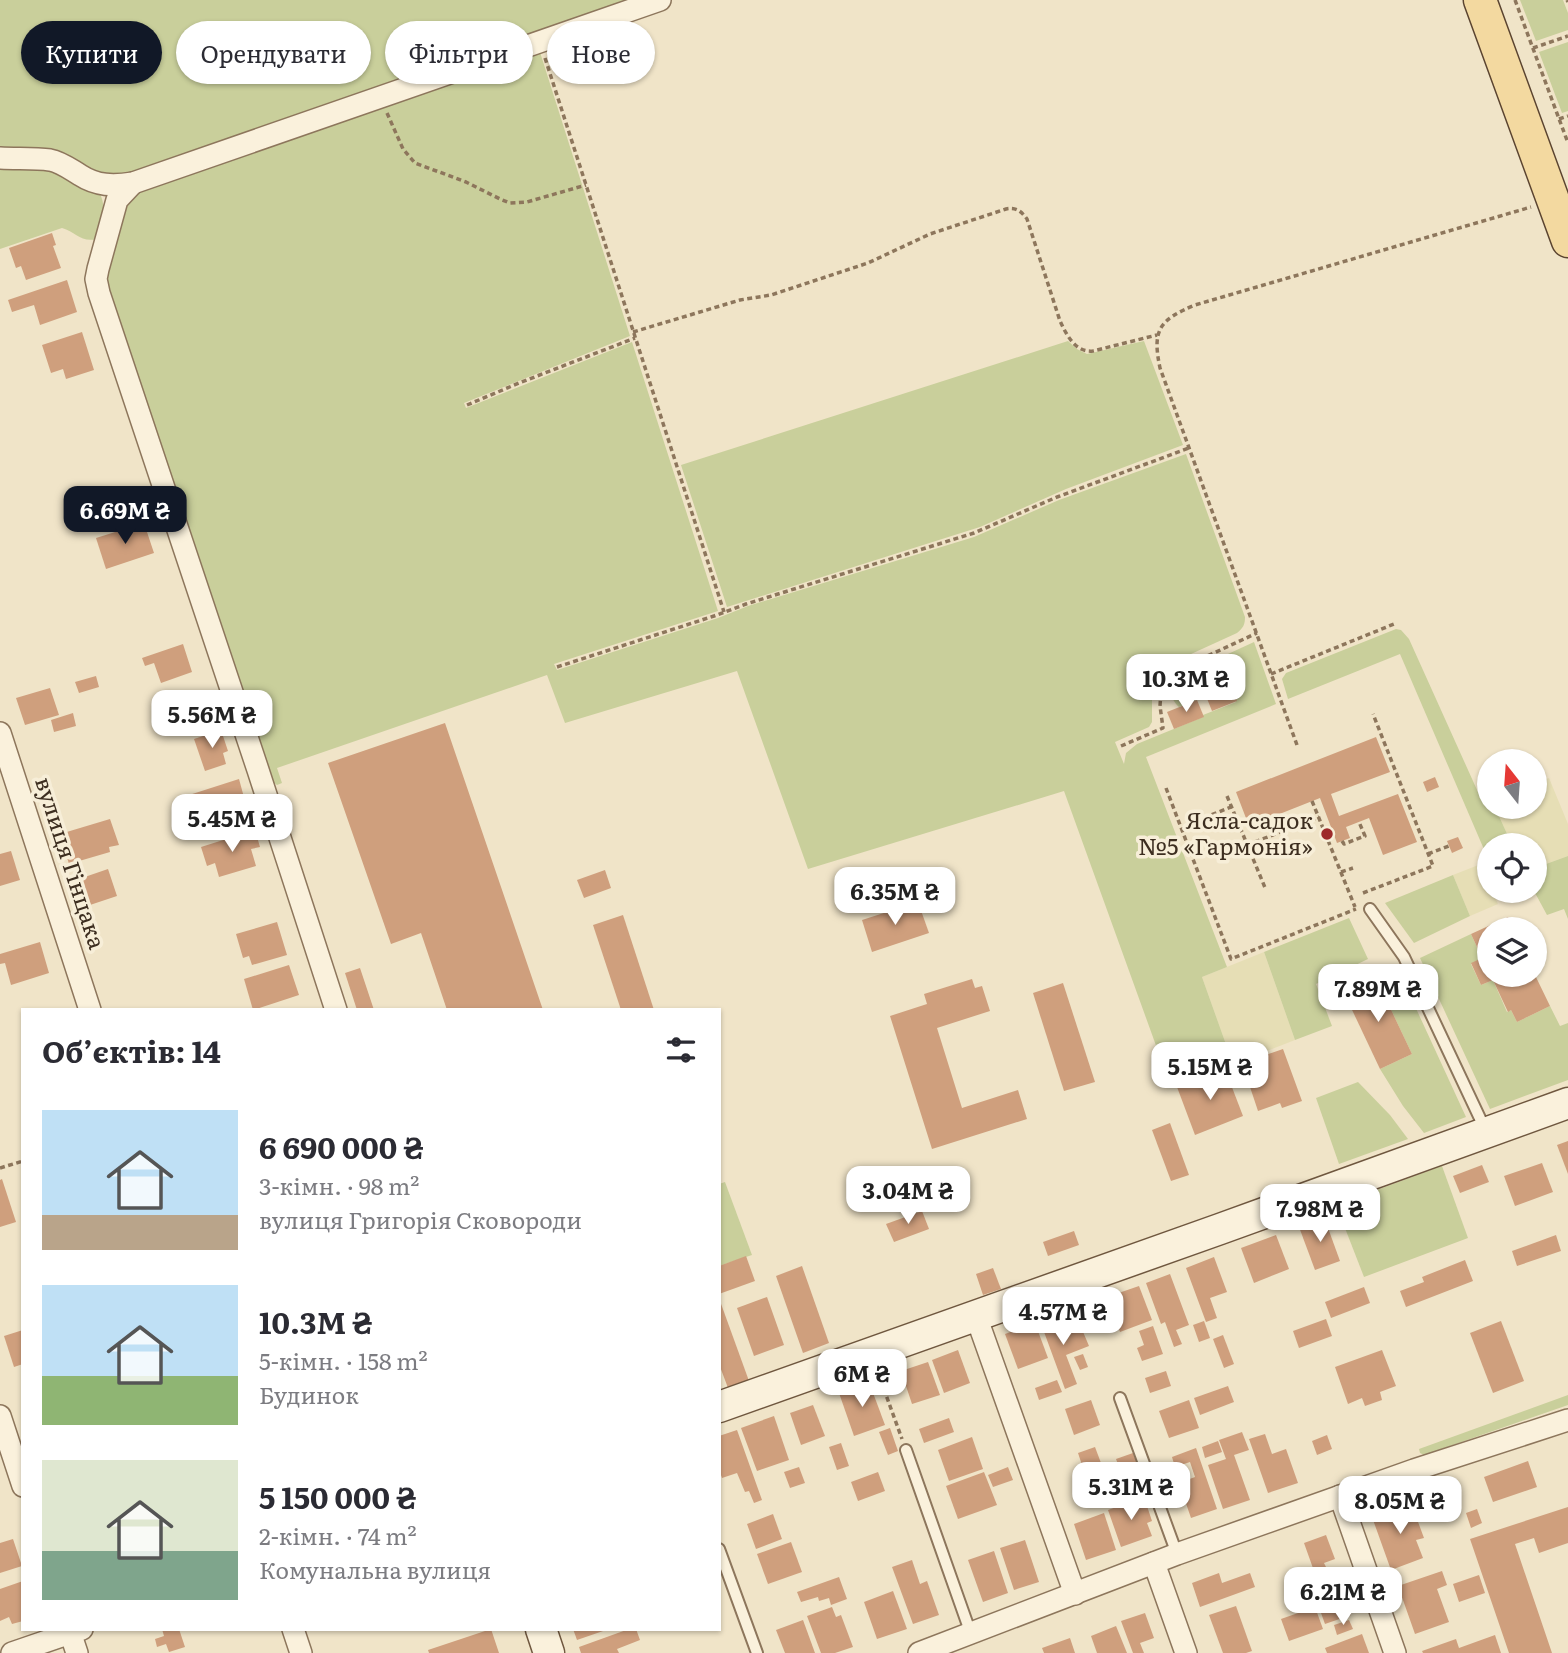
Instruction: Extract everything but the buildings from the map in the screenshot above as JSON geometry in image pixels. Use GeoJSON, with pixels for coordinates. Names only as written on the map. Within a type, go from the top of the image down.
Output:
{"type":"FeatureCollection","features":[{"type":"Feature","properties":{"kind":"main road"},"geometry":{"type":"LineString","coordinates":[[1480,0],[1568,241]]}},
{"type":"Feature","properties":{"kind":"main road"},"geometry":{"type":"LineString","coordinates":[[721,1406],[1568,1103]]}},
{"type":"Feature","properties":{"kind":"main road"},"geometry":{"type":"LineString","coordinates":[[542,1631],[549,1653]]}},
{"type":"Feature","properties":{"kind":"street"},"geometry":{"type":"LineString","coordinates":[[0,158],[51,160],[100,184],[115,186],[133,183],[660,0]]}},
{"type":"Feature","properties":{"kind":"street"},"geometry":{"type":"LineString","coordinates":[[133,183],[120,195],[114,208],[96,279],[99,293],[336,1008]]}},
{"type":"Feature","properties":{"kind":"street","name":"вулиця Гінцака"},"geometry":{"type":"LineString","coordinates":[[0,733],[89,1008]]}},
{"type":"Feature","properties":{"kind":"street"},"geometry":{"type":"LineString","coordinates":[[976,1317],[1075,1594]]}},
{"type":"Feature","properties":{"kind":"street"},"geometry":{"type":"LineString","coordinates":[[0,1416],[21,1480]]}},
{"type":"Feature","properties":{"kind":"street"},"geometry":{"type":"LineString","coordinates":[[919,1653],[1177,1554],[1568,1420]]}},
{"type":"Feature","properties":{"kind":"street"},"geometry":{"type":"LineString","coordinates":[[1340,1496],[1395,1653]]}},
{"type":"Feature","properties":{"kind":"street"},"geometry":{"type":"LineString","coordinates":[[1154,1563],[1186,1653]]}},
{"type":"Feature","properties":{"kind":"street"},"geometry":{"type":"LineString","coordinates":[[294,1631],[301,1653]]}},
{"type":"Feature","properties":{"kind":"street"},"geometry":{"type":"LineString","coordinates":[[12,1653],[75,1636]]}},
{"type":"Feature","properties":{"kind":"lane"},"geometry":{"type":"LineString","coordinates":[[1370,909],[1404,957],[1486,1133]]}},
{"type":"Feature","properties":{"kind":"lane"},"geometry":{"type":"LineString","coordinates":[[1120,1398],[1177,1554]]}},
{"type":"Feature","properties":{"kind":"lane"},"geometry":{"type":"LineString","coordinates":[[906,1450],[971,1634]]}},
{"type":"Feature","properties":{"kind":"lane"},"geometry":{"type":"LineString","coordinates":[[721,1554],[757,1653]]}},
{"type":"Feature","properties":{"kind":"path"},"geometry":{"type":"LineString","coordinates":[[1515,0],[1568,144]]}},
{"type":"Feature","properties":{"kind":"path"},"geometry":{"type":"LineString","coordinates":[[1533,48],[1568,36]]}},
{"type":"Feature","properties":{"kind":"path"},"geometry":{"type":"LineString","coordinates":[[540,42],[724,612]]}},
{"type":"Feature","properties":{"kind":"path"},"geometry":{"type":"LineString","coordinates":[[381,97],[409,157],[424,167],[466,182],[500,200],[510,203],[527,202],[586,185]]}},
{"type":"Feature","properties":{"kind":"path"},"geometry":{"type":"LineString","coordinates":[[1559,120],[1568,116]]}},
{"type":"Feature","properties":{"kind":"path"},"geometry":{"type":"LineString","coordinates":[[1297,745],[1160,368],[1157,335],[1173,315],[1195,305],[1553,200]]}},
{"type":"Feature","properties":{"kind":"path"},"geometry":{"type":"LineString","coordinates":[[633,332],[740,300],[784,291],[877,260],[921,237],[1013,208],[1019,210],[1027,219],[1060,321],[1065,332],[1078,347],[1086,352],[1093,351],[1157,335]]}},
{"type":"Feature","properties":{"kind":"path"},"geometry":{"type":"LineString","coordinates":[[467,405],[635,338]]}},
{"type":"Feature","properties":{"kind":"path"},"geometry":{"type":"LineString","coordinates":[[557,667],[746,604],[974,533],[1057,497],[1189,448]]}},
{"type":"Feature","properties":{"kind":"path"},"geometry":{"type":"LineString","coordinates":[[1271,674],[1394,624]]}},
{"type":"Feature","properties":{"kind":"path"},"geometry":{"type":"LineString","coordinates":[[1121,746],[1163,728],[1161,691],[1163,684],[1175,671],[1256,633]]}},
{"type":"Feature","properties":{"kind":"path"},"geometry":{"type":"LineString","coordinates":[[1363,893],[1433,866],[1373,714]]}},
{"type":"Feature","properties":{"kind":"path"},"geometry":{"type":"LineString","coordinates":[[1166,788],[1231,959],[1356,909],[1312,801]]}},
{"type":"Feature","properties":{"kind":"path"},"geometry":{"type":"LineString","coordinates":[[1227,796],[1266,890]]}},
{"type":"Feature","properties":{"kind":"path"},"geometry":{"type":"LineString","coordinates":[[1196,821],[1231,807]]}},
{"type":"Feature","properties":{"kind":"path"},"geometry":{"type":"LineString","coordinates":[[1247,845],[1319,817]]}},
{"type":"Feature","properties":{"kind":"path"},"geometry":{"type":"LineString","coordinates":[[1342,841],[1343,844],[1365,835],[1360,822]]}},
{"type":"Feature","properties":{"kind":"path"},"geometry":{"type":"LineString","coordinates":[[1429,854],[1449,846]]}},
{"type":"Feature","properties":{"kind":"path"},"geometry":{"type":"LineString","coordinates":[[1341,872],[1353,868]]}},
{"type":"Feature","properties":{"kind":"path"},"geometry":{"type":"LineString","coordinates":[[0,1168],[21,1162]]}},
{"type":"Feature","properties":{"kind":"path"},"geometry":{"type":"LineString","coordinates":[[871,1353],[906,1450]]}},
{"type":"Feature","properties":{"kind":"shaded area"},"geometry":{"type":"Polygon","coordinates":[[[1549,778],[1568,824],[1568,856],[1547,864],[1547,833],[1507,833],[1500,819],[1547,819],[1549,778]]]}},
{"type":"Feature","properties":{"kind":"shaded area"},"geometry":{"type":"Polygon","coordinates":[[[1477,866],[1477,903],[1498,904],[1470,916],[1453,875],[1477,866]]]}},
{"type":"Feature","properties":{"kind":"shaded area"},"geometry":{"type":"Polygon","coordinates":[[[1264,952],[1295,1040],[1233,1064],[1202,977],[1264,952]]]}},
{"type":"Feature","properties":{"kind":"green space"},"geometry":{"type":"Polygon","coordinates":[[[0,0],[635,0],[574,21],[547,21],[547,30],[533,35],[533,21],[385,21],[385,84],[392,84],[129,175],[115,178],[0,148],[0,0]]]}},
{"type":"Feature","properties":{"kind":"green space"},"geometry":{"type":"Polygon","coordinates":[[[1520,0],[1563,0],[1568,13],[1568,30],[1536,41],[1520,0]]]}},
{"type":"Feature","properties":{"kind":"green space"},"geometry":{"type":"Polygon","coordinates":[[[1568,42],[1568,111],[1562,113],[1539,52],[1568,42]]]}},
{"type":"Feature","properties":{"kind":"green space"},"geometry":{"type":"Polygon","coordinates":[[[539,49],[547,74],[547,84],[550,84],[630,336],[464,403],[466,408],[632,342],[718,611],[554,664],[557,670],[748,606],[974,537],[1059,500],[1186,454],[1245,622],[1237,633],[1152,674],[1152,722],[1149,727],[1115,742],[1124,764],[1126,753],[1137,744],[1236,702],[1230,686],[1179,707],[1173,700],[1171,689],[1178,677],[1254,642],[1276,704],[1146,757],[1227,967],[1202,977],[1233,1064],[1171,1087],[1064,791],[808,869],[737,671],[565,723],[547,675],[277,768],[282,783],[274,783],[107,294],[106,267],[130,194],[440,84],[533,84],[533,51],[539,49]]]}},
{"type":"Feature","properties":{"kind":"green space"},"geometry":{"type":"Polygon","coordinates":[[[0,163],[44,166],[99,192],[103,209],[97,239],[83,238],[62,228],[0,249],[0,163]]]}},
{"type":"Feature","properties":{"kind":"green space"},"geometry":{"type":"Polygon","coordinates":[[[1068,341],[1087,354],[1144,341],[1183,445],[1066,489],[980,527],[727,607],[681,465],[1068,341]]]}},
{"type":"Feature","properties":{"kind":"green space"},"geometry":{"type":"Polygon","coordinates":[[[1396,629],[1401,630],[1409,639],[1477,790],[1477,819],[1500,819],[1507,833],[1477,833],[1400,654],[1288,699],[1282,679],[1286,673],[1396,629]]]}},
{"type":"Feature","properties":{"kind":"green space"},"geometry":{"type":"Polygon","coordinates":[[[1568,856],[1568,919],[1564,909],[1547,915],[1540,903],[1547,903],[1547,864],[1568,856]]]}},
{"type":"Feature","properties":{"kind":"green space"},"geometry":{"type":"Polygon","coordinates":[[[1453,875],[1470,916],[1414,943],[1385,903],[1453,875]]]}},
{"type":"Feature","properties":{"kind":"green space"},"geometry":{"type":"Polygon","coordinates":[[[1349,918],[1368,959],[1316,984],[1332,1026],[1295,1040],[1264,952],[1349,918]]]}},
{"type":"Feature","properties":{"kind":"green space"},"geometry":{"type":"Polygon","coordinates":[[[1471,934],[1477,947],[1477,961],[1471,964],[1477,977],[1477,987],[1496,987],[1507,1012],[1511,1010],[1517,1022],[1550,1006],[1560,1026],[1568,1023],[1568,1080],[1490,1109],[1420,958],[1471,934]]]}},
{"type":"Feature","properties":{"kind":"green space"},"geometry":{"type":"Polygon","coordinates":[[[1387,975],[1402,978],[1466,1117],[1424,1133],[1380,1069],[1412,1054],[1377,980],[1387,975]]]}},
{"type":"Feature","properties":{"kind":"green space"},"geometry":{"type":"Polygon","coordinates":[[[1358,1082],[1390,1115],[1408,1139],[1339,1164],[1316,1098],[1358,1082]]]}},
{"type":"Feature","properties":{"kind":"green space"},"geometry":{"type":"Polygon","coordinates":[[[1442,1166],[1468,1238],[1364,1277],[1336,1205],[1442,1166]]]}},
{"type":"Feature","properties":{"kind":"green space"},"geometry":{"type":"Polygon","coordinates":[[[725,1182],[752,1255],[721,1265],[721,1183],[725,1182]]]}},
{"type":"Feature","properties":{"kind":"green space"},"geometry":{"type":"Polygon","coordinates":[[[1568,1395],[1568,1405],[1424,1455],[1420,1453],[1419,1449],[1568,1395]]]}},
{"type":"Feature","properties":{"kind":"place","name":"Ясла-садок №5 «Гармонія»"},"geometry":{"type":"Point","coordinates":[1327,834]}}]}
